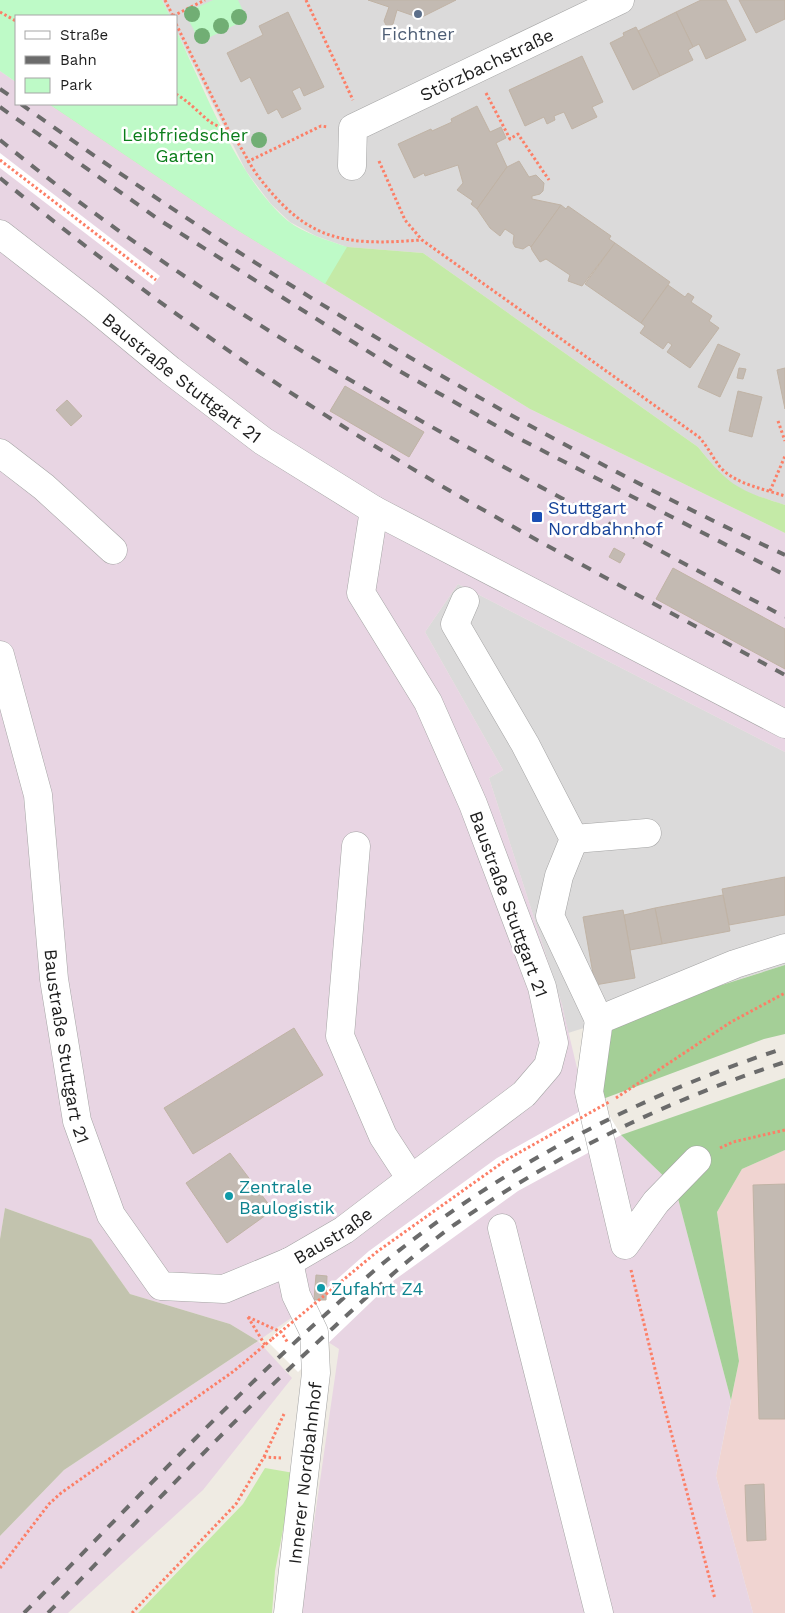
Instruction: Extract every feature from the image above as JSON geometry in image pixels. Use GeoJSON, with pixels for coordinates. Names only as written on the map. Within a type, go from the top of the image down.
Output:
{"type":"FeatureCollection","features":[{"type":"Feature","properties":{"kind":"street","name":"Störzbachstraße"},"geometry":{"type":"LineString","coordinates":[[358,125],[474,70],[580,9],[620,0]]}},
{"type":"Feature","properties":{"kind":"street"},"geometry":{"type":"LineString","coordinates":[[352,166],[358,125]]}},
{"type":"Feature","properties":{"kind":"street","name":"Baustraße Stuttgart 21"},"geometry":{"type":"LineString","coordinates":[[0,234],[170,370],[263,441],[374,510],[783,723]]}},
{"type":"Feature","properties":{"kind":"street"},"geometry":{"type":"LineString","coordinates":[[0,453],[44,487],[113,550]]}},
{"type":"Feature","properties":{"kind":"street","name":"Baustraße Stuttgart 21"},"geometry":{"type":"LineString","coordinates":[[374,510],[361,593],[428,702],[473,804],[542,987],[554,1043],[548,1066],[524,1094],[411,1179]]}},
{"type":"Feature","properties":{"kind":"street"},"geometry":{"type":"LineString","coordinates":[[466,601],[455,624],[525,744],[574,839]]}},
{"type":"Feature","properties":{"kind":"street","name":"Baustraße Stuttgart 21"},"geometry":{"type":"LineString","coordinates":[[0,656],[38,795],[54,979],[77,1121],[111,1215],[161,1286],[224,1289],[289,1262]]}},
{"type":"Feature","properties":{"kind":"street"},"geometry":{"type":"LineString","coordinates":[[574,839],[648,833]]}},
{"type":"Feature","properties":{"kind":"street"},"geometry":{"type":"LineString","coordinates":[[574,839],[558,876],[550,916],[599,1020],[589,1092],[625,1245]]}},
{"type":"Feature","properties":{"kind":"street"},"geometry":{"type":"LineString","coordinates":[[356,846],[340,1036],[383,1136],[411,1179]]}},
{"type":"Feature","properties":{"kind":"street"},"geometry":{"type":"LineString","coordinates":[[599,1020],[735,964],[785,948]]}},
{"type":"Feature","properties":{"kind":"street"},"geometry":{"type":"LineString","coordinates":[[625,1245],[656,1202],[697,1160]]}},
{"type":"Feature","properties":{"kind":"street","name":"Baustraße"},"geometry":{"type":"LineString","coordinates":[[314,1332],[296,1295],[289,1262],[344,1230],[411,1179]]}},
{"type":"Feature","properties":{"kind":"street"},"geometry":{"type":"LineString","coordinates":[[502,1228],[599,1613]]}},
{"type":"Feature","properties":{"kind":"street","name":"Innerer Nordbahnhof"},"geometry":{"type":"LineString","coordinates":[[288,1613],[316,1372],[314,1332]]}},
{"type":"Feature","properties":{"kind":"path"},"geometry":{"type":"LineString","coordinates":[[165,0],[172,15]]}},
{"type":"Feature","properties":{"kind":"path"},"geometry":{"type":"LineString","coordinates":[[175,15],[205,0]]}},
{"type":"Feature","properties":{"kind":"path"},"geometry":{"type":"LineString","coordinates":[[247,162],[321,126],[358,125],[348,87],[306,0]]}},
{"type":"Feature","properties":{"kind":"path"},"geometry":{"type":"LineString","coordinates":[[0,12],[15,20]]}},
{"type":"Feature","properties":{"kind":"path"},"geometry":{"type":"LineString","coordinates":[[178,28],[247,162],[294,217],[317,230],[349,241],[393,242],[422,240]]}},
{"type":"Feature","properties":{"kind":"path"},"geometry":{"type":"LineString","coordinates":[[474,70],[510,139],[518,134],[549,180]]}},
{"type":"Feature","properties":{"kind":"path"},"geometry":{"type":"LineString","coordinates":[[178,96],[211,123],[231,134]]}},
{"type":"Feature","properties":{"kind":"path"},"geometry":{"type":"LineString","coordinates":[[378,158],[406,220],[422,240],[700,438],[711,450],[720,467],[739,480],[785,496]]}},
{"type":"Feature","properties":{"kind":"path"},"geometry":{"type":"LineString","coordinates":[[0,160],[156,280]]}},
{"type":"Feature","properties":{"kind":"path"},"geometry":{"type":"LineString","coordinates":[[778,421],[785,441]]}},
{"type":"Feature","properties":{"kind":"path"},"geometry":{"type":"LineString","coordinates":[[770,491],[785,456]]}},
{"type":"Feature","properties":{"kind":"path"},"geometry":{"type":"LineString","coordinates":[[0,1568],[50,1504],[61,1493],[234,1371],[378,1251],[498,1166],[609,1102],[731,1022],[785,993]]}},
{"type":"Feature","properties":{"kind":"path"},"geometry":{"type":"LineString","coordinates":[[697,1160],[733,1142],[785,1130]]}},
{"type":"Feature","properties":{"kind":"path"},"geometry":{"type":"LineString","coordinates":[[625,1245],[661,1394],[715,1599]]}},
{"type":"Feature","properties":{"kind":"path"},"geometry":{"type":"LineString","coordinates":[[265,1346],[248,1317],[281,1332],[290,1347]]}},
{"type":"Feature","properties":{"kind":"path"},"geometry":{"type":"LineString","coordinates":[[132,1613],[236,1504],[264,1457],[288,1406]]}},
{"type":"Feature","properties":{"kind":"path"},"geometry":{"type":"LineString","coordinates":[[264,1457],[306,1460]]}},
{"type":"Feature","properties":{"kind":"shaded area"},"geometry":{"type":"Polygon","coordinates":[[[162,0],[785,0],[785,505],[748,493],[724,479],[698,447],[423,253],[347,247],[316,236],[290,222],[271,204],[246,171],[178,34],[178,15],[170,15],[162,0]]]}},
{"type":"Feature","properties":{"kind":"shaded area"},"geometry":{"type":"Polygon","coordinates":[[[0,71],[15,81],[15,105],[50,105],[234,228],[530,409],[785,533],[785,752],[458,584],[425,632],[503,770],[489,778],[562,1005],[596,1148],[621,1135],[675,1187],[731,1400],[716,1476],[753,1613],[301,1613],[339,1349],[291,1318],[258,1341],[230,1324],[130,1294],[91,1239],[5,1208],[0,1239],[0,71]]]}},
{"type":"Feature","properties":{"kind":"shaded area"},"geometry":{"type":"Polygon","coordinates":[[[458,584],[785,752],[785,965],[568,1033],[562,1005],[489,778],[503,770],[425,632],[458,584]]]}},
{"type":"Feature","properties":{"kind":"shaded area"},"geometry":{"type":"Polygon","coordinates":[[[785,1150],[785,1613],[753,1613],[716,1476],[739,1361],[717,1212],[742,1169],[785,1150]]]}},
{"type":"Feature","properties":{"kind":"shaded area"},"geometry":{"type":"Polygon","coordinates":[[[5,1208],[91,1239],[130,1294],[230,1324],[258,1341],[64,1470],[0,1536],[0,1239],[5,1208]]]}},
{"type":"Feature","properties":{"kind":"shaded area"},"geometry":{"type":"Polygon","coordinates":[[[258,1341],[292,1378],[203,1490],[68,1613],[0,1613],[0,1536],[64,1470],[258,1341]]]}},
{"type":"Feature","properties":{"kind":"green space"},"geometry":{"type":"Polygon","coordinates":[[[0,0],[162,0],[170,15],[15,15],[15,81],[0,71],[0,0]]]}},
{"type":"Feature","properties":{"kind":"green space"},"geometry":{"type":"Polygon","coordinates":[[[213,0],[238,0],[247,19],[200,42],[185,13],[213,0]]]}},
{"type":"Feature","properties":{"kind":"green space","name":"Leibfriedscher Garten"},"geometry":{"type":"Polygon","coordinates":[[[178,34],[224,132],[253,181],[270,203],[288,221],[301,230],[347,247],[325,284],[234,228],[50,105],[178,105],[178,34]]]}},
{"type":"Feature","properties":{"kind":"green space"},"geometry":{"type":"Polygon","coordinates":[[[50,105],[330,244],[423,253],[698,447],[727,479],[756,495],[785,505],[785,533],[530,409],[234,228],[50,105]]]}},
{"type":"Feature","properties":{"kind":"green space"},"geometry":{"type":"Polygon","coordinates":[[[785,965],[785,1034],[764,1039],[600,1100],[614,1019],[785,965]]]}},
{"type":"Feature","properties":{"kind":"green space"},"geometry":{"type":"Polygon","coordinates":[[[785,1078],[785,1150],[742,1169],[717,1212],[739,1361],[731,1400],[675,1187],[621,1135],[785,1078]]]}},
{"type":"Feature","properties":{"kind":"green space"},"geometry":{"type":"Polygon","coordinates":[[[265,1468],[294,1473],[275,1571],[272,1613],[138,1613],[243,1504],[265,1468]]]}},
{"type":"Feature","properties":{"kind":"pier"},"geometry":{"type":"Polygon","coordinates":[[[0,153],[160,276],[153,285],[0,168],[0,153]]]}},
{"type":"Feature","properties":{"kind":"pier"},"geometry":{"type":"Polygon","coordinates":[[[600,1100],[621,1135],[518,1191],[393,1281],[298,1372],[267,1341],[369,1251],[497,1158],[600,1100]]]}},
{"type":"Feature","properties":{"kind":"building","name":"Fichtner"},"geometry":{"type":"Polygon","coordinates":[[[368,0],[456,0],[420,18],[397,10],[393,24],[389,26],[384,21],[389,7],[368,0]]]}},
{"type":"Feature","properties":{"kind":"building"},"geometry":{"type":"Polygon","coordinates":[[[701,0],[726,0],[746,40],[706,59],[699,44],[693,47],[676,12],[701,0]]]}},
{"type":"Feature","properties":{"kind":"building"},"geometry":{"type":"Polygon","coordinates":[[[739,0],[785,0],[785,19],[756,33],[739,0]]]}},
{"type":"Feature","properties":{"kind":"building"},"geometry":{"type":"Polygon","coordinates":[[[288,12],[324,87],[304,96],[300,87],[292,91],[301,109],[282,118],[277,109],[268,114],[250,77],[241,82],[227,53],[263,35],[259,26],[288,12]]]}},
{"type":"Feature","properties":{"kind":"building"},"geometry":{"type":"Polygon","coordinates":[[[676,12],[693,47],[688,50],[693,60],[660,76],[638,31],[676,12]]]}},
{"type":"Feature","properties":{"kind":"building"},"geometry":{"type":"Polygon","coordinates":[[[636,27],[660,76],[633,90],[610,43],[624,36],[623,33],[636,27]]]}},
{"type":"Feature","properties":{"kind":"building"},"geometry":{"type":"Polygon","coordinates":[[[582,56],[603,102],[592,107],[597,117],[572,129],[564,112],[554,116],[555,120],[547,124],[544,117],[525,126],[509,90],[582,56]]]}},
{"type":"Feature","properties":{"kind":"building"},"geometry":{"type":"Polygon","coordinates":[[[477,106],[490,132],[501,127],[506,138],[496,143],[507,167],[477,209],[471,204],[473,201],[457,190],[463,183],[458,165],[425,176],[424,173],[414,178],[398,144],[452,122],[451,119],[477,106]]]}},
{"type":"Feature","properties":{"kind":"building"},"geometry":{"type":"Polygon","coordinates":[[[519,161],[529,177],[536,175],[544,183],[543,191],[532,196],[532,199],[561,205],[531,247],[529,245],[523,249],[515,247],[513,243],[514,235],[505,229],[500,236],[490,228],[477,209],[507,167],[519,161]]]}},
{"type":"Feature","properties":{"kind":"building"},"geometry":{"type":"Polygon","coordinates":[[[561,205],[566,209],[568,206],[611,236],[609,239],[615,243],[582,286],[568,281],[570,275],[546,259],[540,262],[531,247],[561,205]]]}},
{"type":"Feature","properties":{"kind":"building"},"geometry":{"type":"Polygon","coordinates":[[[615,243],[670,282],[641,323],[585,284],[615,243]]]}},
{"type":"Feature","properties":{"kind":"building"},"geometry":{"type":"Polygon","coordinates":[[[668,285],[685,297],[688,293],[694,297],[691,302],[712,316],[709,321],[719,328],[690,368],[667,352],[672,345],[668,342],[663,349],[640,333],[645,326],[641,323],[668,285]]]}},
{"type":"Feature","properties":{"kind":"building"},"geometry":{"type":"Polygon","coordinates":[[[718,344],[740,354],[720,397],[698,387],[718,344]]]}},
{"type":"Feature","properties":{"kind":"building"},"geometry":{"type":"Polygon","coordinates":[[[739,368],[746,369],[743,379],[737,378],[739,368]]]}},
{"type":"Feature","properties":{"kind":"building"},"geometry":{"type":"Polygon","coordinates":[[[785,368],[785,409],[777,370],[785,368]]]}},
{"type":"Feature","properties":{"kind":"building"},"geometry":{"type":"Polygon","coordinates":[[[345,386],[424,432],[409,457],[330,411],[345,386]]]}},
{"type":"Feature","properties":{"kind":"building"},"geometry":{"type":"Polygon","coordinates":[[[738,391],[762,397],[752,437],[729,431],[738,391]]]}},
{"type":"Feature","properties":{"kind":"building"},"geometry":{"type":"Polygon","coordinates":[[[67,400],[82,416],[71,426],[56,410],[67,400]]]}},
{"type":"Feature","properties":{"kind":"building"},"geometry":{"type":"Polygon","coordinates":[[[614,548],[625,554],[620,563],[609,557],[614,548]]]}},
{"type":"Feature","properties":{"kind":"building"},"geometry":{"type":"Polygon","coordinates":[[[673,568],[785,629],[785,669],[656,599],[673,568]]]}},
{"type":"Feature","properties":{"kind":"building"},"geometry":{"type":"Polygon","coordinates":[[[785,877],[785,915],[729,925],[722,889],[785,877]]]}},
{"type":"Feature","properties":{"kind":"building"},"geometry":{"type":"Polygon","coordinates":[[[723,895],[730,931],[662,944],[655,908],[723,895]]]}},
{"type":"Feature","properties":{"kind":"building"},"geometry":{"type":"Polygon","coordinates":[[[655,908],[662,944],[630,950],[624,915],[655,908]]]}},
{"type":"Feature","properties":{"kind":"building"},"geometry":{"type":"Polygon","coordinates":[[[623,910],[635,978],[595,985],[583,917],[623,910]]]}},
{"type":"Feature","properties":{"kind":"building"},"geometry":{"type":"Polygon","coordinates":[[[294,1028],[323,1075],[193,1154],[164,1108],[294,1028]]]}},
{"type":"Feature","properties":{"kind":"building","name":"Zentrale Baulogistik"},"geometry":{"type":"Polygon","coordinates":[[[230,1153],[273,1210],[227,1243],[186,1183],[230,1153]]]}},
{"type":"Feature","properties":{"kind":"building"},"geometry":{"type":"Polygon","coordinates":[[[785,1184],[785,1419],[759,1419],[753,1185],[785,1184]]]}},
{"type":"Feature","properties":{"kind":"building","name":"Zufahrt Z4"},"geometry":{"type":"Polygon","coordinates":[[[316,1275],[327,1276],[326,1300],[314,1300],[316,1275]]]}},
{"type":"Feature","properties":{"kind":"building"},"geometry":{"type":"Polygon","coordinates":[[[764,1484],[766,1540],[747,1541],[745,1485],[764,1484]]]}},
{"type":"Feature","properties":{"kind":"railway"},"geometry":{"type":"LineString","coordinates":[[0,89],[15,99]]}},
{"type":"Feature","properties":{"kind":"railway"},"geometry":{"type":"LineString","coordinates":[[22,105],[112,168],[204,229],[392,347],[586,456],[685,507],[785,555]]}},
{"type":"Feature","properties":{"kind":"railway"},"geometry":{"type":"LineString","coordinates":[[0,107],[161,221],[396,369],[518,438],[785,575]]}},
{"type":"Feature","properties":{"kind":"railway"},"geometry":{"type":"LineString","coordinates":[[0,140],[91,211],[185,277],[282,339],[380,398],[481,454],[785,617]]}},
{"type":"Feature","properties":{"kind":"railway"},"geometry":{"type":"LineString","coordinates":[[0,178],[88,248],[178,315],[317,410],[468,501],[785,675]]}},
{"type":"Feature","properties":{"kind":"railway"},"geometry":{"type":"LineString","coordinates":[[24,1613],[173,1461],[287,1350],[371,1273],[432,1226],[478,1194],[576,1136],[679,1087],[785,1048]]}},
{"type":"Feature","properties":{"kind":"railway"},"geometry":{"type":"LineString","coordinates":[[48,1613],[189,1468],[296,1362],[377,1288],[454,1225],[532,1175],[614,1132],[698,1094],[785,1062]]}},
{"type":"Feature","properties":{"kind":"place","name":"Fichtner"},"geometry":{"type":"Point","coordinates":[418,14]}},
{"type":"Feature","properties":{"kind":"place","name":"Stuttgart Nordbahnhof"},"geometry":{"type":"Point","coordinates":[537,517]}},
{"type":"Feature","properties":{"kind":"place","name":"Zentrale Baulogistik"},"geometry":{"type":"Point","coordinates":[229,1196]}},
{"type":"Feature","properties":{"kind":"place","name":"Zufahrt Z4"},"geometry":{"type":"Point","coordinates":[321,1288]}}]}
